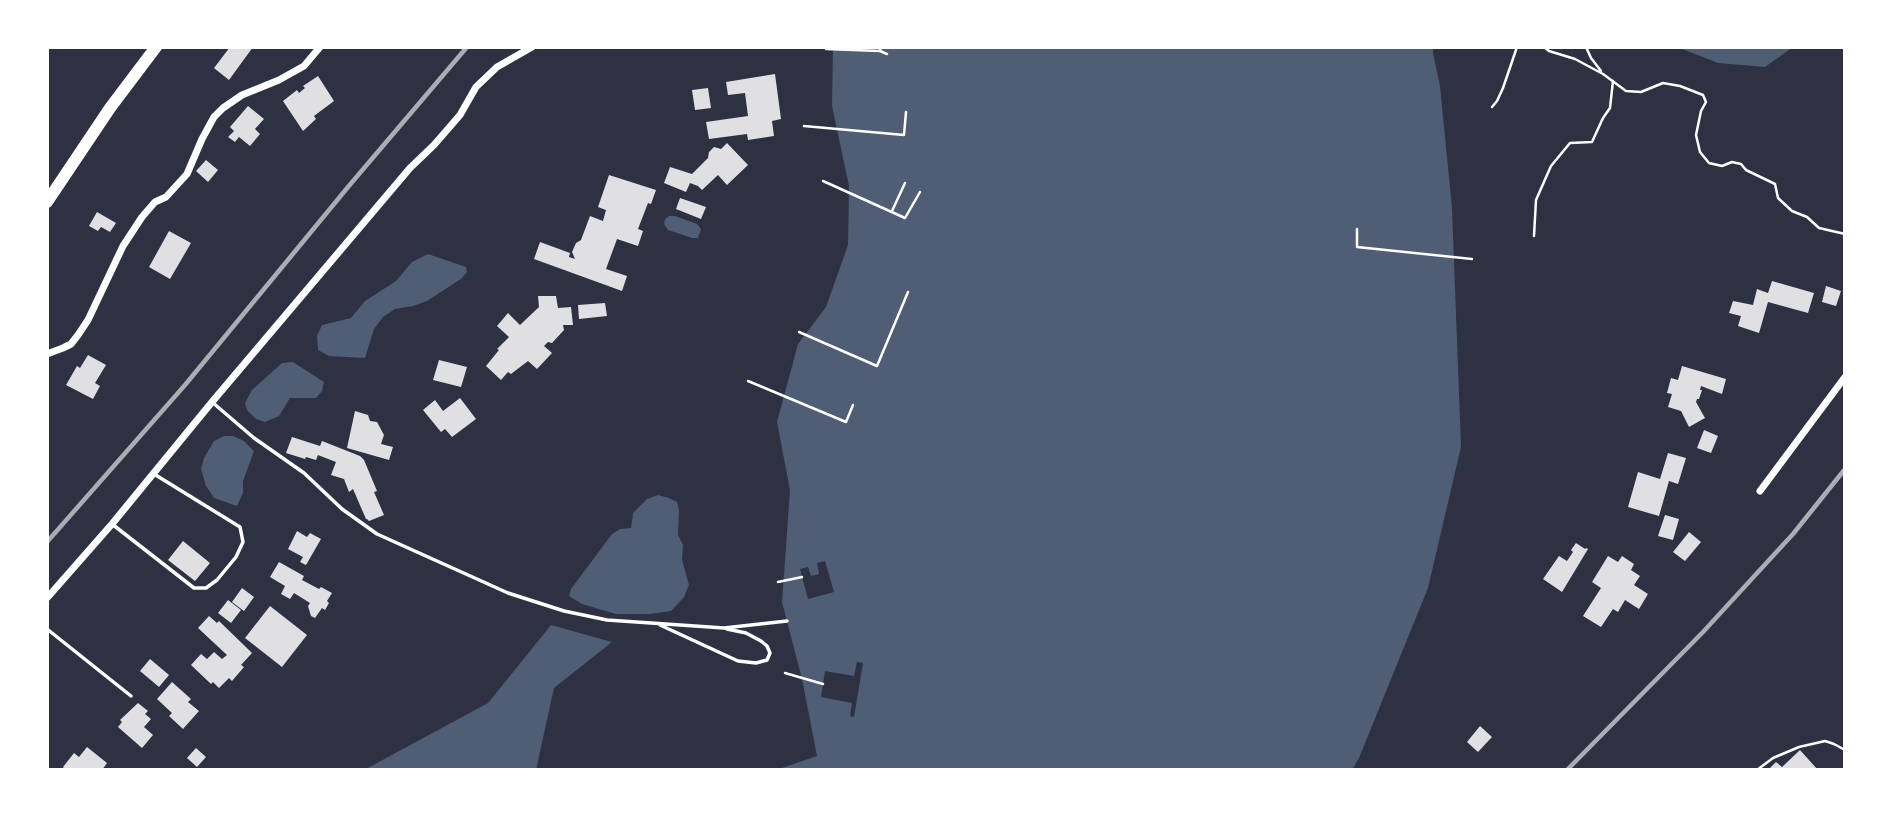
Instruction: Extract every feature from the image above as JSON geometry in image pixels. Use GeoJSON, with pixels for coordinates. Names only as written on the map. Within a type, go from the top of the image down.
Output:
{"type":"FeatureCollection","features":[{"type":"Feature","properties":{"kind":"main road"},"geometry":{"type":"LineString","coordinates":[[47,202],[110,108],[156,47]]}},
{"type":"Feature","properties":{"kind":"street"},"geometry":{"type":"LineString","coordinates":[[47,354],[71,344],[78,335],[88,320],[123,246],[155,202],[166,197],[187,174],[214,117],[242,95],[304,66],[320,47]]}},
{"type":"Feature","properties":{"kind":"street"},"geometry":{"type":"LineString","coordinates":[[47,598],[410,168],[460,115],[476,87],[497,67],[532,47]]}},
{"type":"Feature","properties":{"kind":"street"},"geometry":{"type":"LineString","coordinates":[[1760,491],[1845,377]]}},
{"type":"Feature","properties":{"kind":"lane"},"geometry":{"type":"LineString","coordinates":[[212,402],[254,438],[304,473],[342,509],[376,534],[508,593],[564,611],[607,620],[724,628],[787,621]]}},
{"type":"Feature","properties":{"kind":"lane"},"geometry":{"type":"LineString","coordinates":[[112,524],[194,588],[206,588],[217,580],[236,557],[243,542],[240,527],[154,474]]}},
{"type":"Feature","properties":{"kind":"lane"},"geometry":{"type":"LineString","coordinates":[[654,623],[738,660],[756,663],[767,660],[770,653],[761,641],[724,628]]}},
{"type":"Feature","properties":{"kind":"lane"},"geometry":{"type":"LineString","coordinates":[[47,629],[131,696]]}},
{"type":"Feature","properties":{"kind":"path"},"geometry":{"type":"LineString","coordinates":[[1492,107],[1503,88],[1517,47]]}},
{"type":"Feature","properties":{"kind":"path"},"geometry":{"type":"LineString","coordinates":[[1544,47],[1603,74],[1626,91],[1641,92],[1663,83],[1703,95],[1706,102],[1701,111],[1696,135],[1700,152],[1709,163],[1722,166],[1732,162],[1741,164],[1746,170],[1775,184],[1779,198],[1792,211],[1807,217],[1819,228],[1845,234]]}},
{"type":"Feature","properties":{"kind":"path"},"geometry":{"type":"LineString","coordinates":[[1586,47],[1603,74]]}},
{"type":"Feature","properties":{"kind":"path"},"geometry":{"type":"LineString","coordinates":[[826,49],[881,49],[887,54]]}},
{"type":"Feature","properties":{"kind":"path"},"geometry":{"type":"LineString","coordinates":[[1534,236],[1535,200],[1551,166],[1570,143],[1592,142],[1602,118],[1610,108],[1613,81]]}},
{"type":"Feature","properties":{"kind":"path"},"geometry":{"type":"LineString","coordinates":[[804,125],[904,135],[906,112]]}},
{"type":"Feature","properties":{"kind":"path"},"geometry":{"type":"LineString","coordinates":[[823,181],[905,218],[920,192]]}},
{"type":"Feature","properties":{"kind":"path"},"geometry":{"type":"LineString","coordinates":[[892,211],[905,183]]}},
{"type":"Feature","properties":{"kind":"path"},"geometry":{"type":"LineString","coordinates":[[1357,229],[1356,247],[1472,259]]}},
{"type":"Feature","properties":{"kind":"path"},"geometry":{"type":"LineString","coordinates":[[799,332],[877,366],[908,292]]}},
{"type":"Feature","properties":{"kind":"path"},"geometry":{"type":"LineString","coordinates":[[748,381],[846,422],[853,405]]}},
{"type":"Feature","properties":{"kind":"path"},"geometry":{"type":"LineString","coordinates":[[778,582],[802,576]]}},
{"type":"Feature","properties":{"kind":"path"},"geometry":{"type":"LineString","coordinates":[[785,673],[823,684]]}},
{"type":"Feature","properties":{"kind":"path"},"geometry":{"type":"LineString","coordinates":[[1757,770],[1773,758],[1798,747],[1825,741],[1845,750]]}},
{"type":"Feature","properties":{"kind":"water"},"geometry":{"type":"Polygon","coordinates":[[[833,47],[1433,47],[1440,86],[1452,208],[1461,447],[1428,588],[1352,770],[776,770],[817,756],[802,679],[782,602],[790,490],[777,422],[798,344],[826,307],[848,245],[849,186],[832,106],[833,47]]]}},
{"type":"Feature","properties":{"kind":"water"},"geometry":{"type":"Polygon","coordinates":[[[1677,47],[1793,47],[1765,67],[1718,63],[1677,47]]]}},
{"type":"Feature","properties":{"kind":"water"},"geometry":{"type":"Polygon","coordinates":[[[669,216],[697,224],[701,229],[698,238],[668,230],[664,224],[669,216]]]}},
{"type":"Feature","properties":{"kind":"water"},"geometry":{"type":"Polygon","coordinates":[[[428,254],[466,267],[467,272],[461,279],[427,301],[395,309],[383,317],[374,329],[365,358],[329,356],[318,350],[317,336],[322,325],[351,318],[365,301],[396,281],[412,262],[428,254]]]}},
{"type":"Feature","properties":{"kind":"water"},"geometry":{"type":"Polygon","coordinates":[[[293,362],[324,382],[322,391],[316,398],[290,398],[279,416],[265,422],[256,419],[247,410],[245,403],[252,390],[282,363],[293,362]]]}},
{"type":"Feature","properties":{"kind":"water"},"geometry":{"type":"Polygon","coordinates":[[[224,436],[233,436],[244,441],[254,451],[237,506],[214,498],[206,486],[201,469],[214,441],[224,436]]]}},
{"type":"Feature","properties":{"kind":"water"},"geometry":{"type":"Polygon","coordinates":[[[658,495],[677,502],[678,535],[683,545],[682,560],[689,585],[684,597],[671,611],[616,614],[582,604],[569,596],[571,589],[612,534],[620,529],[631,528],[633,513],[647,499],[658,495]]]}},
{"type":"Feature","properties":{"kind":"water"},"geometry":{"type":"Polygon","coordinates":[[[551,625],[612,642],[554,688],[536,770],[364,770],[488,703],[551,625]]]}},
{"type":"Feature","properties":{"kind":"pier"},"geometry":{"type":"Polygon","coordinates":[[[825,561],[834,592],[808,599],[800,569],[808,567],[811,576],[819,574],[817,563],[825,561]]]}},
{"type":"Feature","properties":{"kind":"pier"},"geometry":{"type":"Polygon","coordinates":[[[857,662],[863,663],[854,717],[850,716],[852,703],[821,697],[825,671],[854,676],[857,662]]]}},
{"type":"Feature","properties":{"kind":"building"},"geometry":{"type":"Polygon","coordinates":[[[230,47],[253,47],[229,80],[214,68],[230,47]]]}},
{"type":"Feature","properties":{"kind":"building"},"geometry":{"type":"Polygon","coordinates":[[[775,74],[781,119],[772,121],[774,136],[748,140],[747,134],[709,139],[706,122],[748,116],[745,93],[728,95],[726,82],[775,74]]]}},
{"type":"Feature","properties":{"kind":"building"},"geometry":{"type":"Polygon","coordinates":[[[318,76],[334,101],[314,116],[316,119],[303,131],[283,101],[297,90],[299,93],[305,88],[303,86],[318,76]]]}},
{"type":"Feature","properties":{"kind":"building"},"geometry":{"type":"Polygon","coordinates":[[[708,88],[711,108],[695,110],[692,90],[708,88]]]}},
{"type":"Feature","properties":{"kind":"building"},"geometry":{"type":"Polygon","coordinates":[[[248,106],[264,119],[255,129],[260,134],[250,146],[239,137],[235,142],[228,137],[234,131],[230,127],[248,106]]]}},
{"type":"Feature","properties":{"kind":"building"},"geometry":{"type":"Polygon","coordinates":[[[727,143],[748,165],[727,185],[718,175],[702,190],[690,183],[686,192],[664,183],[670,167],[692,174],[708,158],[714,147],[721,149],[727,143]]]}},
{"type":"Feature","properties":{"kind":"building"},"geometry":{"type":"Polygon","coordinates":[[[206,160],[218,170],[208,182],[196,171],[206,160]]]}},
{"type":"Feature","properties":{"kind":"building"},"geometry":{"type":"Polygon","coordinates":[[[609,175],[656,190],[638,229],[643,231],[638,246],[617,239],[606,269],[627,276],[622,291],[534,259],[540,242],[570,253],[569,257],[575,259],[572,252],[576,243],[581,240],[590,216],[603,221],[606,210],[598,207],[609,175]]]}},
{"type":"Feature","properties":{"kind":"building"},"geometry":{"type":"Polygon","coordinates":[[[680,198],[706,207],[701,219],[676,209],[680,198]]]}},
{"type":"Feature","properties":{"kind":"building"},"geometry":{"type":"Polygon","coordinates":[[[97,212],[116,223],[110,232],[101,227],[98,231],[89,226],[97,212]]]}},
{"type":"Feature","properties":{"kind":"building"},"geometry":{"type":"Polygon","coordinates":[[[169,231],[191,243],[170,279],[149,267],[169,231]]]}},
{"type":"Feature","properties":{"kind":"building"},"geometry":{"type":"Polygon","coordinates":[[[1772,281],[1814,293],[1808,313],[1768,302],[1759,333],[1738,326],[1741,316],[1729,313],[1733,301],[1753,305],[1757,289],[1768,293],[1772,281]]]}},
{"type":"Feature","properties":{"kind":"building"},"geometry":{"type":"Polygon","coordinates":[[[1826,286],[1841,291],[1836,306],[1822,302],[1826,286]]]}},
{"type":"Feature","properties":{"kind":"building"},"geometry":{"type":"Polygon","coordinates":[[[538,296],[556,296],[558,308],[571,307],[573,325],[563,325],[564,330],[552,343],[548,342],[544,346],[552,353],[537,369],[528,361],[511,374],[508,372],[501,380],[486,366],[509,337],[497,326],[508,313],[520,325],[539,307],[538,296]]]}},
{"type":"Feature","properties":{"kind":"building"},"geometry":{"type":"Polygon","coordinates":[[[605,303],[607,316],[579,319],[578,305],[605,303]]]}},
{"type":"Feature","properties":{"kind":"building"},"geometry":{"type":"Polygon","coordinates":[[[88,355],[106,365],[95,383],[100,386],[93,399],[66,385],[77,366],[80,368],[88,355]]]}},
{"type":"Feature","properties":{"kind":"building"},"geometry":{"type":"Polygon","coordinates":[[[439,360],[467,367],[461,387],[433,380],[439,360]]]}},
{"type":"Feature","properties":{"kind":"building"},"geometry":{"type":"Polygon","coordinates":[[[1682,366],[1726,379],[1722,394],[1701,386],[1702,390],[1696,402],[1705,418],[1689,427],[1681,411],[1668,407],[1672,394],[1667,393],[1671,378],[1678,380],[1682,366]]]}},
{"type":"Feature","properties":{"kind":"building"},"geometry":{"type":"Polygon","coordinates":[[[460,398],[476,419],[452,437],[445,429],[441,432],[423,410],[435,400],[443,411],[460,398]]]}},
{"type":"Feature","properties":{"kind":"building"},"geometry":{"type":"Polygon","coordinates":[[[355,411],[368,415],[370,421],[377,422],[384,435],[381,444],[393,447],[389,460],[347,448],[355,411]]]}},
{"type":"Feature","properties":{"kind":"building"},"geometry":{"type":"Polygon","coordinates":[[[1704,430],[1718,436],[1711,453],[1697,448],[1704,430]]]}},
{"type":"Feature","properties":{"kind":"building"},"geometry":{"type":"Polygon","coordinates":[[[292,437],[320,446],[322,441],[360,456],[377,491],[374,492],[384,515],[369,521],[366,519],[353,489],[349,492],[344,479],[331,475],[336,462],[318,455],[316,460],[286,453],[292,437]]]}},
{"type":"Feature","properties":{"kind":"building"},"geometry":{"type":"Polygon","coordinates":[[[1668,453],[1686,458],[1678,484],[1669,481],[1659,516],[1628,507],[1638,472],[1660,479],[1668,453]]]}},
{"type":"Feature","properties":{"kind":"building"},"geometry":{"type":"Polygon","coordinates":[[[1665,515],[1679,519],[1673,540],[1658,536],[1665,515]]]}},
{"type":"Feature","properties":{"kind":"building"},"geometry":{"type":"Polygon","coordinates":[[[297,531],[307,537],[310,533],[321,539],[306,565],[300,562],[303,557],[288,549],[297,531]]]}},
{"type":"Feature","properties":{"kind":"building"},"geometry":{"type":"Polygon","coordinates":[[[1689,532],[1701,542],[1685,561],[1673,552],[1689,532]]]}},
{"type":"Feature","properties":{"kind":"building"},"geometry":{"type":"Polygon","coordinates":[[[183,541],[210,563],[195,581],[168,560],[183,541]]]}},
{"type":"Feature","properties":{"kind":"building"},"geometry":{"type":"Polygon","coordinates":[[[1576,543],[1588,549],[1562,592],[1543,579],[1559,556],[1567,561],[1576,543]]]}},
{"type":"Feature","properties":{"kind":"building"},"geometry":{"type":"Polygon","coordinates":[[[1608,556],[1618,562],[1622,556],[1634,564],[1631,570],[1640,576],[1634,585],[1648,594],[1639,609],[1625,600],[1618,612],[1613,609],[1601,627],[1583,616],[1601,588],[1592,582],[1608,556]]]}},
{"type":"Feature","properties":{"kind":"building"},"geometry":{"type":"Polygon","coordinates":[[[279,562],[304,576],[302,580],[332,593],[325,610],[322,608],[315,618],[311,616],[308,606],[310,603],[294,593],[290,599],[281,594],[285,586],[270,577],[279,562]]]}},
{"type":"Feature","properties":{"kind":"building"},"geometry":{"type":"Polygon","coordinates":[[[242,588],[254,597],[244,611],[232,602],[242,588]]]}},
{"type":"Feature","properties":{"kind":"building"},"geometry":{"type":"Polygon","coordinates":[[[228,600],[241,610],[231,623],[218,613],[228,600]]]}},
{"type":"Feature","properties":{"kind":"building"},"geometry":{"type":"Polygon","coordinates":[[[270,606],[307,635],[282,667],[245,638],[270,606]]]}},
{"type":"Feature","properties":{"kind":"building"},"geometry":{"type":"Polygon","coordinates":[[[209,616],[217,623],[219,621],[252,653],[232,681],[229,678],[219,688],[191,665],[201,654],[207,659],[214,652],[222,659],[227,655],[198,628],[209,616]]]}},
{"type":"Feature","properties":{"kind":"building"},"geometry":{"type":"Polygon","coordinates":[[[150,659],[169,675],[159,687],[140,671],[150,659]]]}},
{"type":"Feature","properties":{"kind":"building"},"geometry":{"type":"Polygon","coordinates":[[[172,682],[191,699],[188,702],[199,711],[183,729],[169,716],[172,713],[157,699],[172,682]]]}},
{"type":"Feature","properties":{"kind":"building"},"geometry":{"type":"Polygon","coordinates":[[[138,703],[148,711],[145,714],[151,719],[144,727],[153,735],[142,748],[118,727],[122,722],[120,720],[138,703]]]}},
{"type":"Feature","properties":{"kind":"building"},"geometry":{"type":"Polygon","coordinates":[[[1480,726],[1492,737],[1478,752],[1467,742],[1480,726]]]}},
{"type":"Feature","properties":{"kind":"building"},"geometry":{"type":"Polygon","coordinates":[[[87,747],[107,763],[102,770],[65,770],[63,767],[74,753],[79,757],[87,747]]]}},
{"type":"Feature","properties":{"kind":"building"},"geometry":{"type":"Polygon","coordinates":[[[196,748],[206,757],[197,767],[187,758],[196,748]]]}},
{"type":"Feature","properties":{"kind":"building"},"geometry":{"type":"Polygon","coordinates":[[[1800,750],[1818,770],[1768,770],[1776,762],[1782,767],[1800,750]]]}},
{"type":"Feature","properties":{"kind":"railway"},"geometry":{"type":"LineString","coordinates":[[47,542],[185,385],[467,47]]}},
{"type":"Feature","properties":{"kind":"railway"},"geometry":{"type":"LineString","coordinates":[[1567,770],[1703,632],[1793,534],[1845,469]]}}]}
